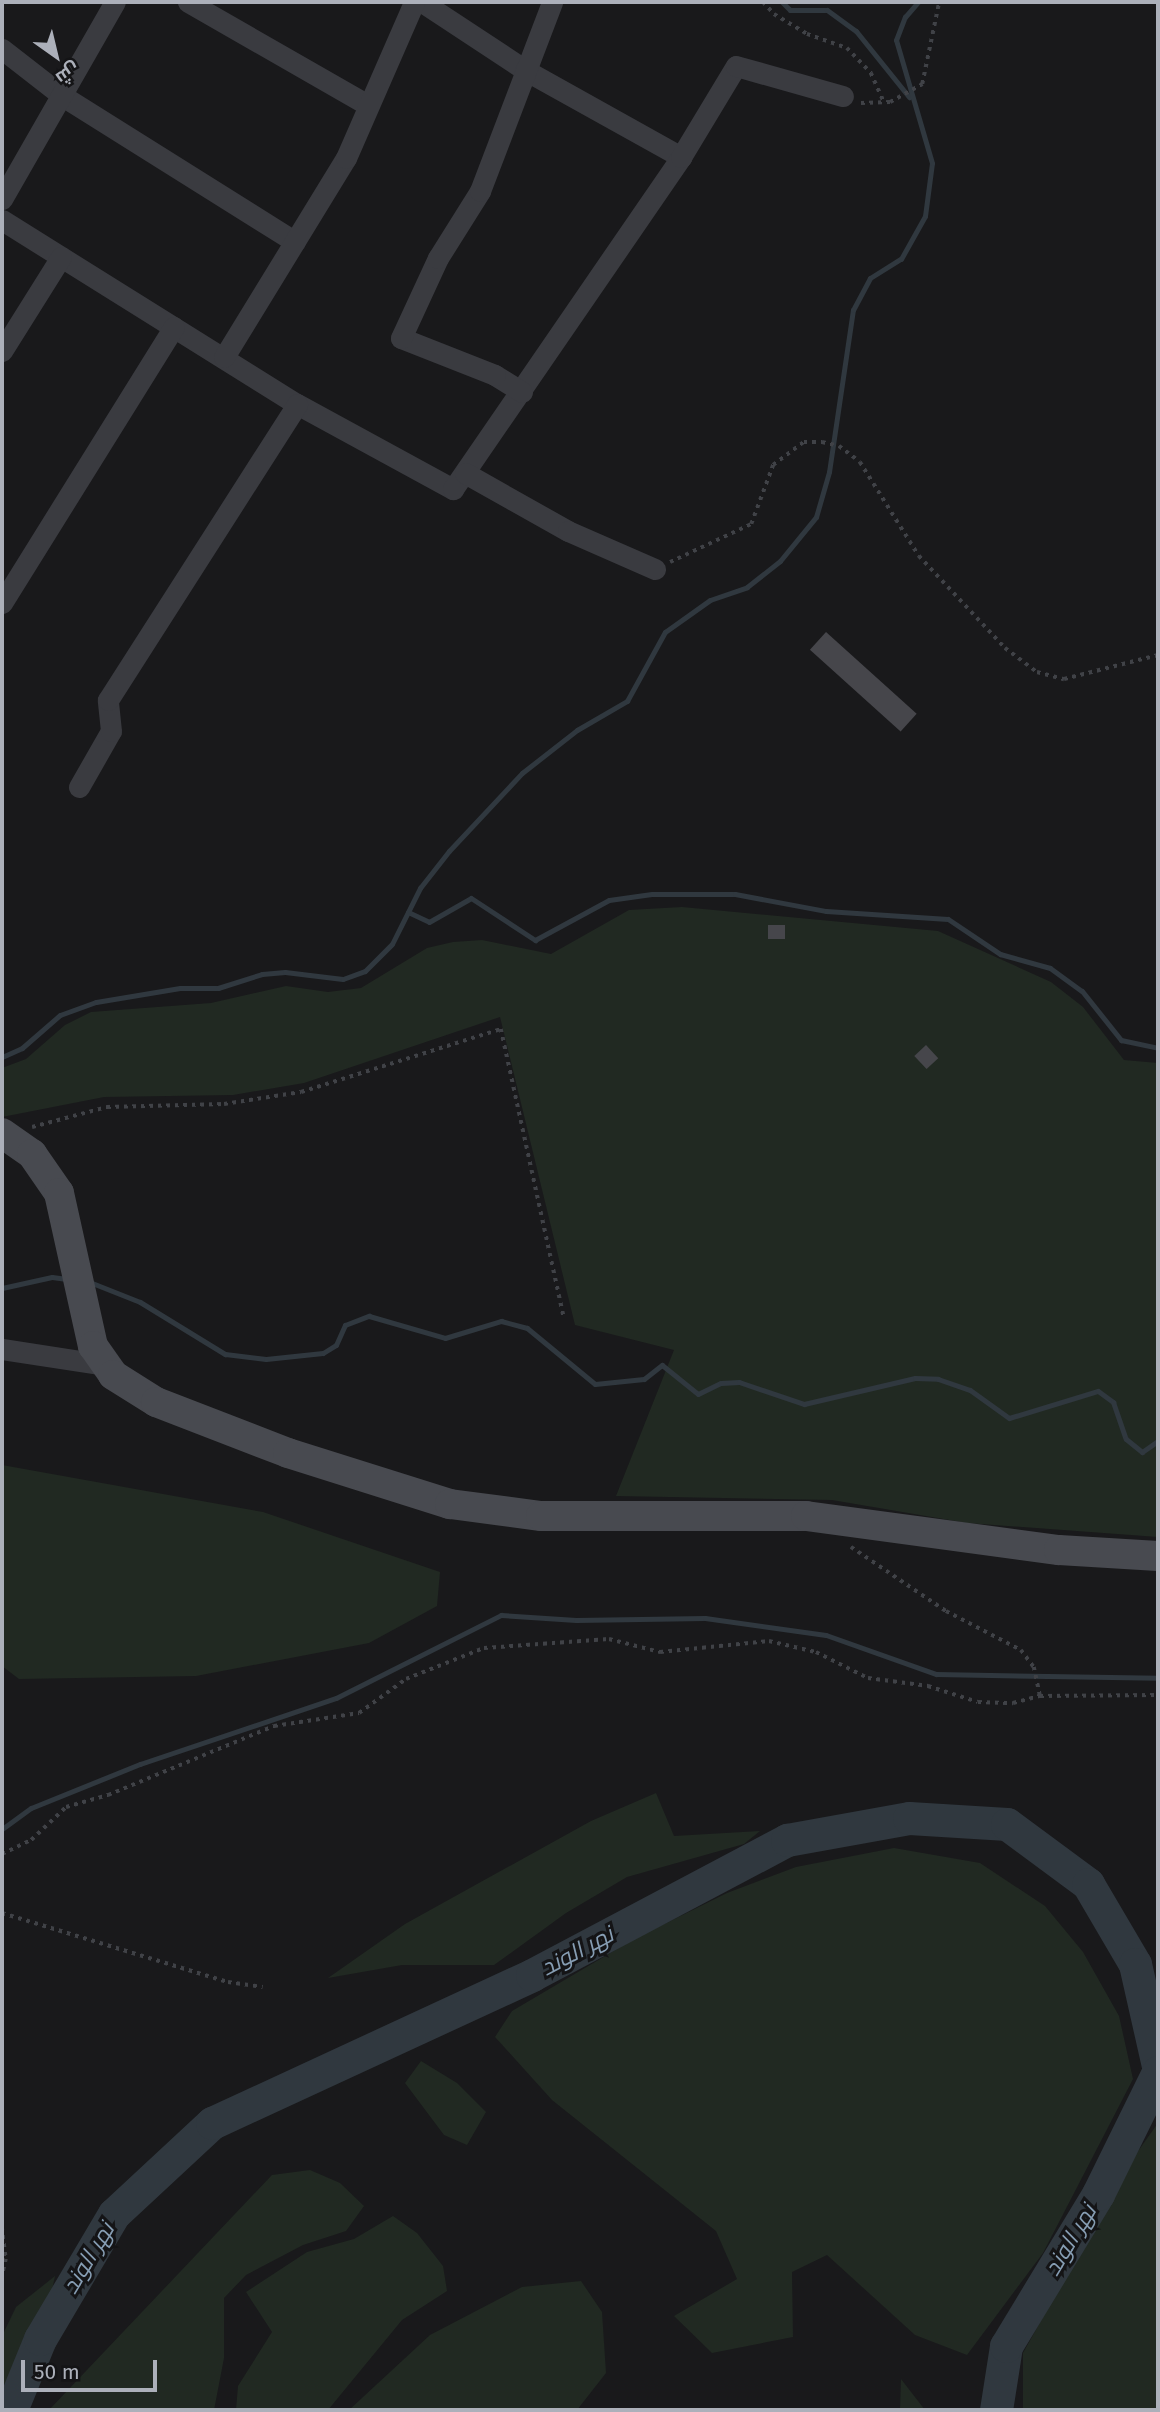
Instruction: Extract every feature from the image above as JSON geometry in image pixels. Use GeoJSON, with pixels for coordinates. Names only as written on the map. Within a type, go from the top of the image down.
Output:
{"type":"FeatureCollection","features":[{"type":"Feature","properties":{"kind":"main road"},"geometry":{"type":"LineString","coordinates":[[4,1134],[32,1154],[52,1179],[66,1215],[93,1346],[113,1375],[156,1402],[288,1453],[450,1504],[541,1516],[806,1516],[1059,1550],[1158,1556]]}},
{"type":"Feature","properties":{"kind":"street"},"geometry":{"type":"LineString","coordinates":[[2,200],[115,2]]}},
{"type":"Feature","properties":{"kind":"street"},"geometry":{"type":"LineString","coordinates":[[188,2],[368,105]]}},
{"type":"Feature","properties":{"kind":"street"},"geometry":{"type":"LineString","coordinates":[[224,358],[346,158],[414,2]]}},
{"type":"Feature","properties":{"kind":"street"},"geometry":{"type":"LineString","coordinates":[[422,2],[525,70],[681,157]]}},
{"type":"Feature","properties":{"kind":"street"},"geometry":{"type":"LineString","coordinates":[[522,392],[495,375],[401,338],[438,258],[480,191],[552,2]]}},
{"type":"Feature","properties":{"kind":"street"},"geometry":{"type":"LineString","coordinates":[[2,49],[61,95],[295,242]]}},
{"type":"Feature","properties":{"kind":"street"},"geometry":{"type":"LineString","coordinates":[[2,220],[297,404],[453,489],[681,157],[736,66],[843,96]]}},
{"type":"Feature","properties":{"kind":"street"},"geometry":{"type":"LineString","coordinates":[[2,351],[61,257]]}},
{"type":"Feature","properties":{"kind":"street"},"geometry":{"type":"LineString","coordinates":[[2,603],[174,327]]}},
{"type":"Feature","properties":{"kind":"street"},"geometry":{"type":"LineString","coordinates":[[79,788],[111,731],[108,701],[297,404]]}},
{"type":"Feature","properties":{"kind":"street"},"geometry":{"type":"LineString","coordinates":[[465,473],[568,531],[655,569]]}},
{"type":"Feature","properties":{"kind":"street"},"geometry":{"type":"LineString","coordinates":[[2,1349],[107,1365]]}},
{"type":"Feature","properties":{"kind":"path"},"geometry":{"type":"LineString","coordinates":[[763,2],[774,14],[807,34],[847,48],[872,73],[884,103]]}},
{"type":"Feature","properties":{"kind":"path"},"geometry":{"type":"LineString","coordinates":[[843,96],[865,104],[884,103],[902,98],[922,84],[939,2]]}},
{"type":"Feature","properties":{"kind":"path"},"geometry":{"type":"LineString","coordinates":[[655,569],[751,524],[773,465],[804,442],[822,442],[839,446],[860,462],[919,556],[1005,648],[1037,672],[1064,679],[1158,655]]}},
{"type":"Feature","properties":{"kind":"path"},"geometry":{"type":"LineString","coordinates":[[4,1134],[107,1107],[225,1104],[302,1092],[500,1029],[564,1318]]}},
{"type":"Feature","properties":{"kind":"path"},"geometry":{"type":"LineString","coordinates":[[839,1539],[946,1611],[1021,1650],[1034,1667],[1040,1696]]}},
{"type":"Feature","properties":{"kind":"path"},"geometry":{"type":"LineString","coordinates":[[2,1854],[31,1840],[66,1807],[108,1796],[274,1726],[359,1713],[406,1679],[484,1648],[609,1639],[660,1652],[769,1641],[816,1652],[868,1678],[928,1686],[978,1702],[1013,1703],[1040,1696],[1158,1695]]}},
{"type":"Feature","properties":{"kind":"path"},"geometry":{"type":"LineString","coordinates":[[2,1913],[228,1982],[263,1987]]}},
{"type":"Feature","properties":{"kind":"path"},"geometry":{"type":"LineString","coordinates":[[2,2227],[6,2259],[2,2276]]}},
{"type":"Feature","properties":{"kind":"shaded area"},"geometry":{"type":"Polygon","coordinates":[[[682,907],[938,931],[1051,982],[1083,1007],[1124,1060],[1158,1063],[1158,1537],[967,1523],[832,1500],[616,1496],[674,1350],[575,1325],[500,1017],[304,1083],[233,1095],[104,1097],[2,1117],[2,1068],[26,1059],[65,1025],[91,1012],[211,1003],[286,986],[328,992],[361,988],[427,948],[453,942],[482,940],[551,954],[629,910],[682,907]]]}},
{"type":"Feature","properties":{"kind":"shaded area"},"geometry":{"type":"Polygon","coordinates":[[[2,1465],[263,1512],[440,1572],[437,1606],[369,1643],[196,1676],[19,1679],[2,1666],[2,1465]]]}},
{"type":"Feature","properties":{"kind":"shaded area"},"geometry":{"type":"Polygon","coordinates":[[[656,1793],[674,1836],[760,1831],[744,1844],[627,1877],[566,1913],[494,1965],[402,1965],[328,1978],[405,1924],[591,1821],[656,1793]]]}},
{"type":"Feature","properties":{"kind":"shaded area"},"geometry":{"type":"Polygon","coordinates":[[[894,1848],[980,1863],[1045,1906],[1083,1952],[1119,2016],[1133,2079],[1043,2253],[967,2355],[915,2335],[827,2255],[792,2272],[793,2337],[712,2353],[674,2316],[737,2279],[716,2231],[552,2100],[495,2037],[512,2011],[634,1939],[727,1893],[796,1867],[894,1848]]]}},
{"type":"Feature","properties":{"kind":"shaded area"},"geometry":{"type":"Polygon","coordinates":[[[421,2061],[457,2083],[486,2112],[467,2145],[444,2135],[405,2083],[421,2061]]]}},
{"type":"Feature","properties":{"kind":"shaded area"},"geometry":{"type":"Polygon","coordinates":[[[1158,2123],[1158,2410],[1023,2410],[1023,2353],[1126,2168],[1158,2123]]]}},
{"type":"Feature","properties":{"kind":"shaded area"},"geometry":{"type":"Polygon","coordinates":[[[310,2170],[340,2183],[364,2206],[346,2231],[303,2245],[246,2275],[224,2298],[224,2358],[214,2410],[49,2410],[272,2175],[310,2170]]]}},
{"type":"Feature","properties":{"kind":"shaded area"},"geometry":{"type":"Polygon","coordinates":[[[393,2216],[417,2233],[443,2266],[447,2291],[402,2320],[328,2410],[236,2410],[238,2386],[272,2332],[246,2292],[307,2252],[354,2239],[393,2216]]]}},
{"type":"Feature","properties":{"kind":"shaded area"},"geometry":{"type":"Polygon","coordinates":[[[55,2276],[47,2313],[2,2388],[2,2336],[16,2307],[55,2276]]]}},
{"type":"Feature","properties":{"kind":"shaded area"},"geometry":{"type":"Polygon","coordinates":[[[581,2281],[602,2312],[606,2373],[577,2410],[349,2410],[430,2335],[522,2287],[581,2281]]]}},
{"type":"Feature","properties":{"kind":"shaded area"},"geometry":{"type":"Polygon","coordinates":[[[901,2379],[925,2410],[900,2410],[901,2379]]]}},
{"type":"Feature","properties":{"kind":"building"},"geometry":{"type":"Polygon","coordinates":[[[826,632],[917,714],[901,731],[810,650],[826,632]]]}},
{"type":"Feature","properties":{"kind":"building"},"geometry":{"type":"Polygon","coordinates":[[[768,925],[785,925],[785,939],[768,939],[768,925]]]}},
{"type":"Feature","properties":{"kind":"building"},"geometry":{"type":"Polygon","coordinates":[[[926,1045],[938,1058],[927,1069],[914,1056],[926,1045]]]}},
{"type":"Feature","properties":{"kind":"waterway"},"geometry":{"type":"LineString","coordinates":[[782,2],[790,10],[827,10],[856,31],[909,97]]}},
{"type":"Feature","properties":{"kind":"waterway"},"geometry":{"type":"LineString","coordinates":[[2,1057],[22,1048],[60,1015],[96,1002],[180,988],[218,988],[262,974],[285,972],[343,979],[365,971],[392,944],[420,888],[449,851],[522,773],[577,730],[627,701],[665,632],[710,600],[747,587],[780,561],[816,517],[829,472],[853,310],[870,278],[901,259],[925,216],[932,163],[896,40],[905,17],[918,2]]}},
{"type":"Feature","properties":{"kind":"waterway"},"geometry":{"type":"LineString","coordinates":[[408,912],[429,922],[471,898],[535,940],[609,900],[652,894],[735,894],[826,911],[948,919],[1000,954],[1050,968],[1082,991],[1121,1040],[1158,1048]]}},
{"type":"Feature","properties":{"kind":"waterway"},"geometry":{"type":"LineString","coordinates":[[2,1288],[52,1277],[67,1279]]}},
{"type":"Feature","properties":{"kind":"waterway"},"geometry":{"type":"LineString","coordinates":[[87,1281],[140,1302],[225,1354],[266,1359],[323,1353],[336,1345],[345,1325],[369,1316],[445,1338],[501,1321],[527,1328],[595,1384],[644,1379],[662,1365],[698,1394],[721,1383],[739,1382],[804,1404],[915,1378],[938,1379],[970,1390],[1009,1418],[1098,1391],[1113,1402],[1126,1439],[1142,1452],[1158,1441]]}},
{"type":"Feature","properties":{"kind":"waterway"},"geometry":{"type":"LineString","coordinates":[[2,1829],[31,1808],[140,1764],[336,1698],[501,1615],[576,1620],[705,1618],[826,1635],[936,1674],[1158,1678]]}},
{"type":"Feature","properties":{"kind":"waterway","name":"نهر الوند"},"geometry":{"type":"LineString","coordinates":[[11,2410],[40,2339],[114,2214],[212,2123],[532,1975],[787,1840],[909,1818],[1007,1824],[1088,1884],[1135,1964],[1158,2066]]}},
{"type":"Feature","properties":{"kind":"waterway","name":"نهر الوند"},"geometry":{"type":"LineString","coordinates":[[996,2410],[1006,2346],[1098,2194],[1158,2072]]}},
{"type":"Feature","properties":{"kind":"waterway"},"geometry":{"type":"LineString","coordinates":[[1150,2090],[1158,2104]]}}]}
